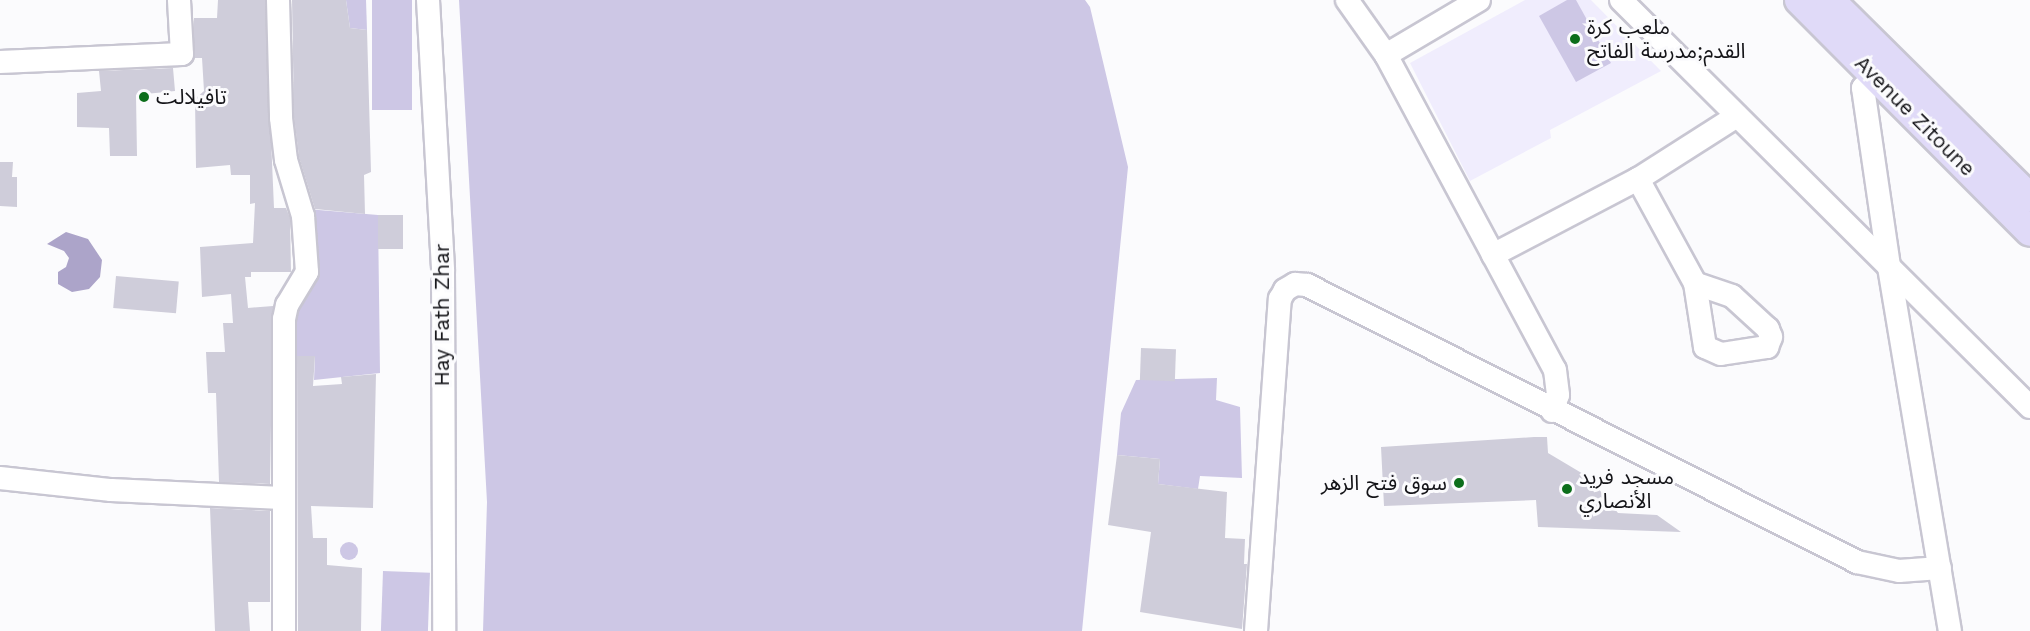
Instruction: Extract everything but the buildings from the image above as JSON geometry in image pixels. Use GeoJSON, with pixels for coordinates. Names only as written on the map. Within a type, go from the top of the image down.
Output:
{"type":"FeatureCollection","features":[{"type":"Feature","properties":{"kind":"main road","name":"Avenue Zitoune"},"geometry":{"type":"LineString","coordinates":[[1798,0],[2030,232]]}},
{"type":"Feature","properties":{"kind":"main road","name":"Avenue Zitoune"},"geometry":{"type":"LineString","coordinates":[[1830,0],[2030,198]]}},
{"type":"Feature","properties":{"kind":"street"},"geometry":{"type":"LineString","coordinates":[[0,62],[182,54],[179,0]]}},
{"type":"Feature","properties":{"kind":"street"},"geometry":{"type":"LineString","coordinates":[[278,0],[281,118],[286,160],[303,216],[307,272],[287,305],[284,319],[282,498],[284,631]]}},
{"type":"Feature","properties":{"kind":"street","name":"Hay Fath Zhar"},"geometry":{"type":"LineString","coordinates":[[428,0],[444,271],[444,631]]}},
{"type":"Feature","properties":{"kind":"street"},"geometry":{"type":"LineString","coordinates":[[1347,0],[1386,54],[1558,378],[1558,395],[1552,411]]}},
{"type":"Feature","properties":{"kind":"street"},"geometry":{"type":"LineString","coordinates":[[1386,54],[1479,0]]}},
{"type":"Feature","properties":{"kind":"street"},"geometry":{"type":"LineString","coordinates":[[1631,3],[1737,116],[2030,407]]}},
{"type":"Feature","properties":{"kind":"street"},"geometry":{"type":"LineString","coordinates":[[1874,75],[1863,88],[1888,267],[1950,631]]}},
{"type":"Feature","properties":{"kind":"street"},"geometry":{"type":"LineString","coordinates":[[1493,255],[1638,179],[1737,116]]}},
{"type":"Feature","properties":{"kind":"street"},"geometry":{"type":"LineString","coordinates":[[1638,179],[1695,283]]}},
{"type":"Feature","properties":{"kind":"street"},"geometry":{"type":"LineString","coordinates":[[1256,631],[1280,299],[1289,286],[1307,285],[1552,411],[1857,562],[1899,572],[1940,568]]}},
{"type":"Feature","properties":{"kind":"street"},"geometry":{"type":"LineString","coordinates":[[0,478],[111,490],[282,498]]}},
{"type":"Feature","properties":{"kind":"shaded area"},"geometry":{"type":"Polygon","coordinates":[[[346,0],[366,0],[367,30],[350,28],[346,0]]]}},
{"type":"Feature","properties":{"kind":"shaded area"},"geometry":{"type":"Polygon","coordinates":[[[372,0],[412,0],[412,110],[372,110],[372,0]]]}},
{"type":"Feature","properties":{"kind":"shaded area"},"geometry":{"type":"Polygon","coordinates":[[[459,0],[1085,0],[1090,7],[1128,167],[1082,631],[483,631],[487,502],[459,0]]]}},
{"type":"Feature","properties":{"kind":"shaded area"},"geometry":{"type":"Polygon","coordinates":[[[1525,0],[1591,0],[1661,71],[1550,130],[1551,138],[1470,181],[1410,63],[1525,0]]]}},
{"type":"Feature","properties":{"kind":"shaded area","name":"ملعب كرة القدم;مدرسة الفاتح"},"geometry":{"type":"Polygon","coordinates":[[[1567,0],[1576,0],[1611,63],[1576,82],[1539,16],[1567,0]]]}},
{"type":"Feature","properties":{"kind":"shaded area"},"geometry":{"type":"Polygon","coordinates":[[[307,209],[378,215],[380,373],[314,380],[315,356],[291,356],[307,209]]]}},
{"type":"Feature","properties":{"kind":"shaded area"},"geometry":{"type":"Polygon","coordinates":[[[66,232],[88,239],[102,260],[100,277],[89,289],[72,292],[58,284],[58,272],[66,267],[69,258],[64,251],[47,244],[66,232]]]}},
{"type":"Feature","properties":{"kind":"shaded area"},"geometry":{"type":"Polygon","coordinates":[[[1217,378],[1216,400],[1240,407],[1242,478],[1200,476],[1198,489],[1158,484],[1160,459],[1117,455],[1121,413],[1136,380],[1217,378]]]}},
{"type":"Feature","properties":{"kind":"shaded area"},"geometry":{"type":"Polygon","coordinates":[[[345,542],[353,542],[358,547],[356,558],[345,560],[340,555],[340,547],[345,542]]]}},
{"type":"Feature","properties":{"kind":"shaded area"},"geometry":{"type":"Polygon","coordinates":[[[383,571],[430,573],[428,631],[381,631],[383,571]]]}},
{"type":"Feature","properties":{"kind":"place","name":"ملعب كرة القدم;مدرسة الفاتح"},"geometry":{"type":"Point","coordinates":[1575,39]}},
{"type":"Feature","properties":{"kind":"place","name":"تافيلالت"},"geometry":{"type":"Point","coordinates":[144,97]}},
{"type":"Feature","properties":{"kind":"place","name":"سوق فتح الزهر"},"geometry":{"type":"Point","coordinates":[1459,483]}},
{"type":"Feature","properties":{"kind":"place","name":"مسجد فريد الأنصاري"},"geometry":{"type":"Point","coordinates":[1567,489]}}]}
